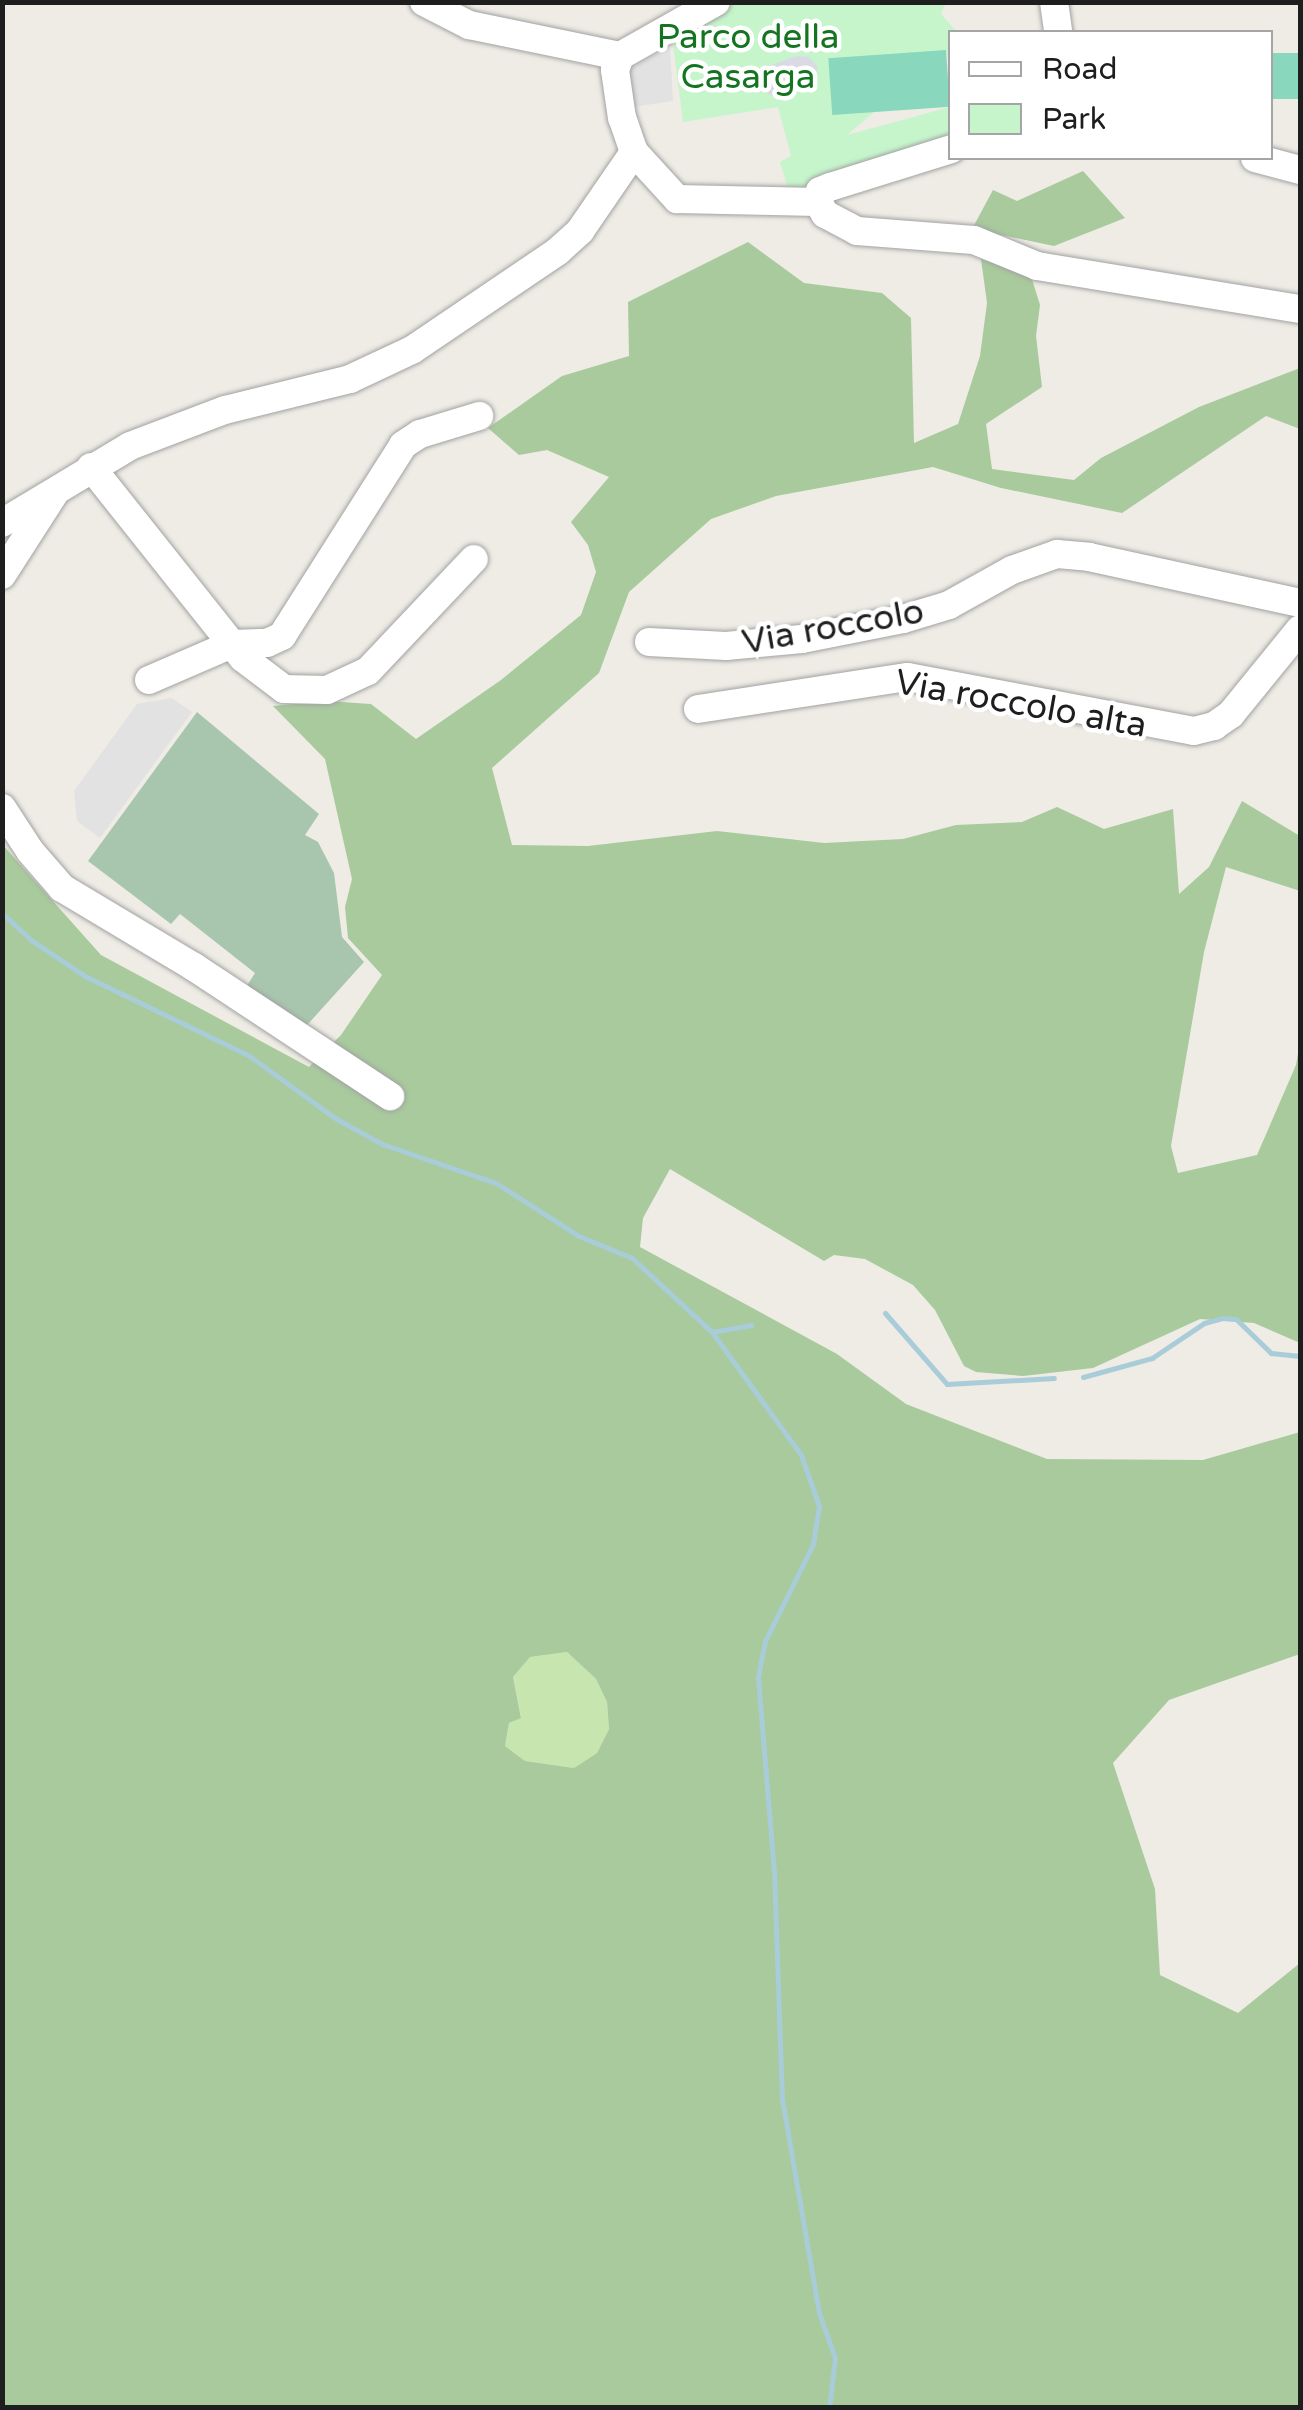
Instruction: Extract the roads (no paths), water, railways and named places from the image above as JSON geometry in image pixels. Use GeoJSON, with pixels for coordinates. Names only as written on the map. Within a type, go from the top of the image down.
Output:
{"type":"FeatureCollection","features":[{"type":"Feature","properties":{"kind":"street"},"geometry":{"type":"LineString","coordinates":[[424,2],[468,25],[620,56]]}},
{"type":"Feature","properties":{"kind":"street"},"geometry":{"type":"LineString","coordinates":[[716,2],[634,44],[620,56],[616,70],[622,118],[634,152],[677,198],[818,202]]}},
{"type":"Feature","properties":{"kind":"street"},"geometry":{"type":"LineString","coordinates":[[1054,2],[1058,30]]}},
{"type":"Feature","properties":{"kind":"street"},"geometry":{"type":"LineString","coordinates":[[948,150],[820,191],[818,202],[825,214],[857,230],[974,240],[1037,266],[1300,310]]}},
{"type":"Feature","properties":{"kind":"street"},"geometry":{"type":"LineString","coordinates":[[2,523],[130,446],[225,410],[335,383],[412,350],[558,251],[580,231],[634,152]]}},
{"type":"Feature","properties":{"kind":"street"},"geometry":{"type":"LineString","coordinates":[[1263,160],[1300,170]]}},
{"type":"Feature","properties":{"kind":"street"},"geometry":{"type":"LineString","coordinates":[[149,680],[232,644],[272,642],[287,631],[409,440],[479,416]]}},
{"type":"Feature","properties":{"kind":"street"},"geometry":{"type":"LineString","coordinates":[[90,467],[232,644],[284,689],[327,690],[368,671],[474,560]]}},
{"type":"Feature","properties":{"kind":"street"},"geometry":{"type":"LineString","coordinates":[[2,575],[55,492]]}},
{"type":"Feature","properties":{"kind":"street","name":"Via roccolo"},"geometry":{"type":"LineString","coordinates":[[649,642],[726,646],[802,639],[902,620],[948,605],[1012,570],[1057,554],[1088,556],[1300,603]]}},
{"type":"Feature","properties":{"kind":"street","name":"Via roccolo alta"},"geometry":{"type":"LineString","coordinates":[[698,709],[908,677],[1194,731],[1214,726],[1232,714],[1300,630]]}},
{"type":"Feature","properties":{"kind":"street"},"geometry":{"type":"LineString","coordinates":[[2,808],[30,851],[62,888],[194,966],[390,1096]]}},
{"type":"Feature","properties":{"kind":"waterway"},"geometry":{"type":"LineString","coordinates":[[2,913],[31,940],[85,976],[248,1055],[335,1118],[382,1144],[496,1183],[579,1236],[632,1258],[712,1332],[801,1455],[819,1506],[813,1544],[765,1641],[758,1678],[774,1871],[782,2099],[819,2313],[835,2358],[829,2408]]}},
{"type":"Feature","properties":{"kind":"waterway"},"geometry":{"type":"LineString","coordinates":[[885,1313],[947,1384],[1054,1378]]}},
{"type":"Feature","properties":{"kind":"waterway"},"geometry":{"type":"LineString","coordinates":[[1083,1377],[1152,1358],[1204,1323],[1223,1318],[1236,1319],[1271,1353],[1300,1356]]}},
{"type":"Feature","properties":{"kind":"waterway"},"geometry":{"type":"LineString","coordinates":[[712,1332],[751,1325]]}},
{"type":"Feature","properties":{"kind":"park label","name":"Parco della Casarga"},"geometry":{"type":"Point","coordinates":[748,57]}}]}
